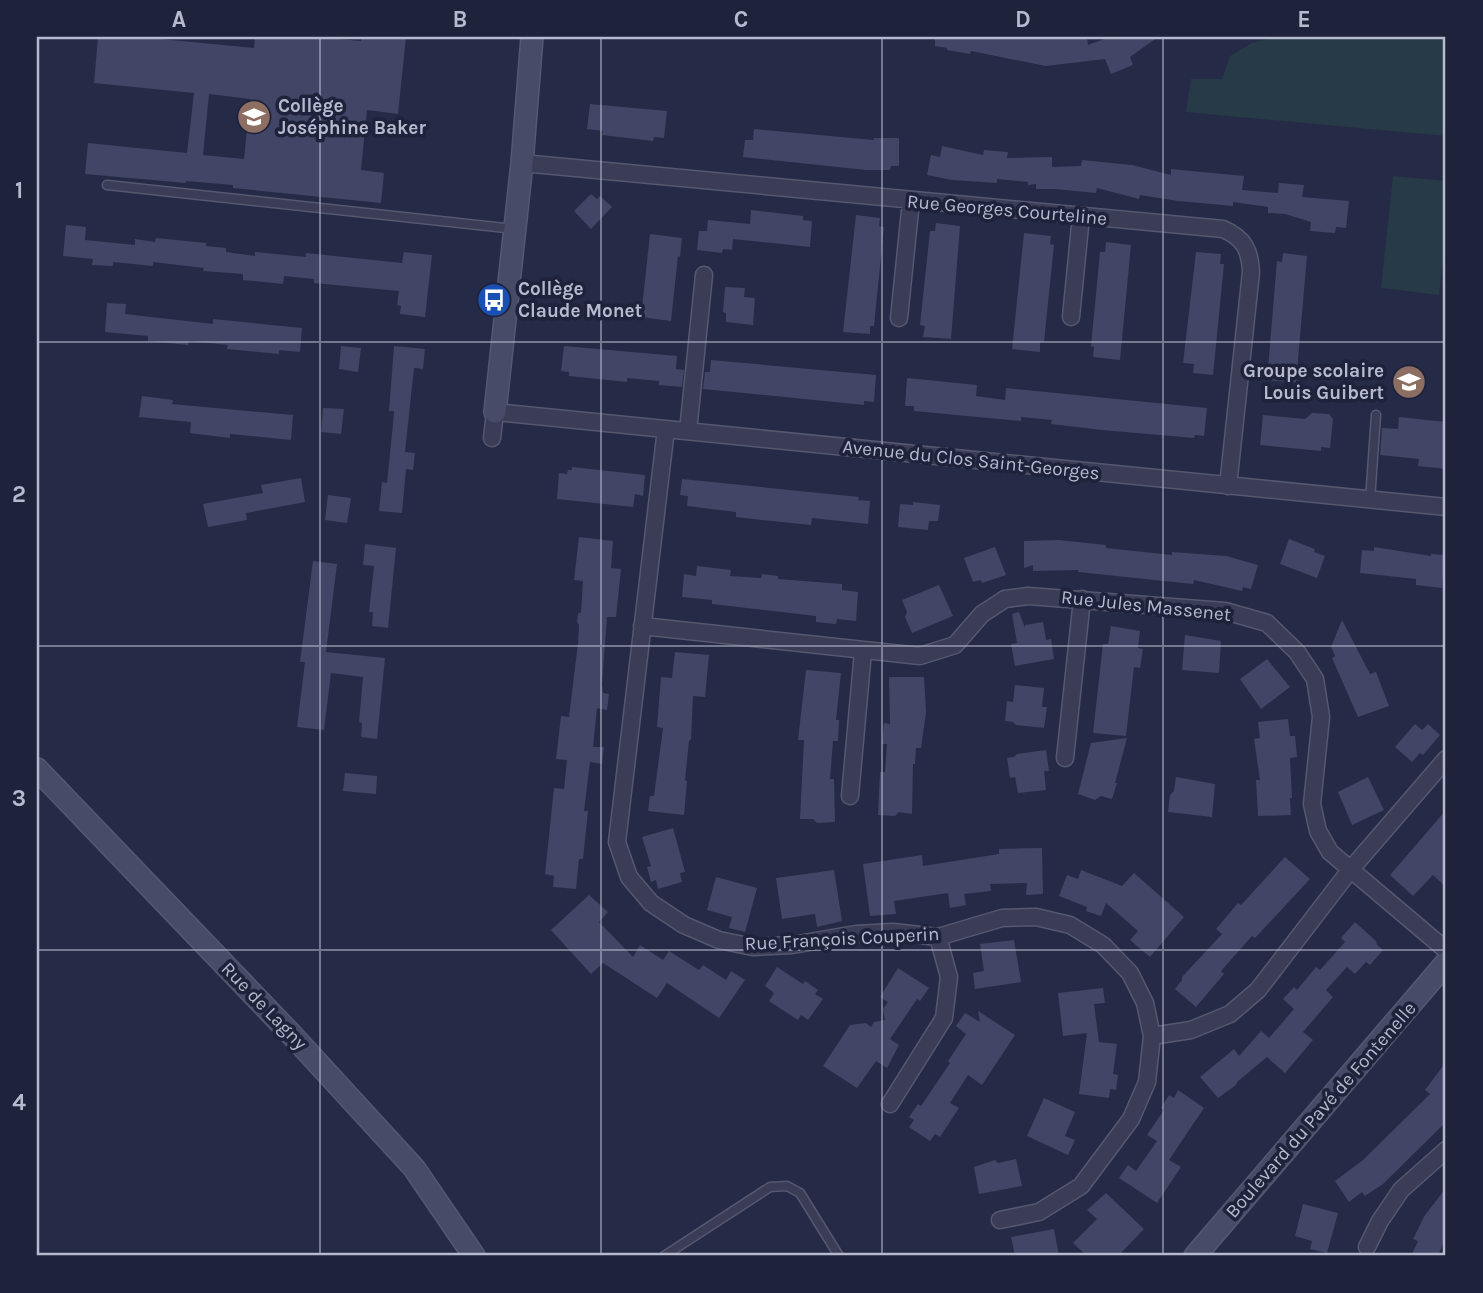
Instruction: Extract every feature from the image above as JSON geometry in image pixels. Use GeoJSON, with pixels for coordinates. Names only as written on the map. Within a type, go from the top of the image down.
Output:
{"type":"FeatureCollection","features":[{"type":"Feature","properties":{"kind":"main road"},"geometry":{"type":"LineString","coordinates":[[495,412],[533,37]]}},
{"type":"Feature","properties":{"kind":"main road","name":"Rue de Lagny"},"geometry":{"type":"LineString","coordinates":[[37,769],[292,1035],[414,1168],[474,1256]]}},
{"type":"Feature","properties":{"kind":"main road","name":"Boulevard du Pavé de Fontenelle"},"geometry":{"type":"LineString","coordinates":[[1195,1256],[1446,963]]}},
{"type":"Feature","properties":{"kind":"street","name":"Rue Georges Courteline"},"geometry":{"type":"LineString","coordinates":[[522,163],[1223,229],[1244,242],[1250,257],[1251,272],[1228,486]]}},
{"type":"Feature","properties":{"kind":"street"},"geometry":{"type":"LineString","coordinates":[[900,318],[911,201]]}},
{"type":"Feature","properties":{"kind":"street"},"geometry":{"type":"LineString","coordinates":[[1071,317],[1081,216]]}},
{"type":"Feature","properties":{"kind":"street"},"geometry":{"type":"LineString","coordinates":[[688,431],[704,275]]}},
{"type":"Feature","properties":{"kind":"street"},"geometry":{"type":"LineString","coordinates":[[492,438],[495,412]]}},
{"type":"Feature","properties":{"kind":"street","name":"Avenue du Clos Saint-Georges"},"geometry":{"type":"LineString","coordinates":[[495,412],[1446,508]]}},
{"type":"Feature","properties":{"kind":"street","name":"Rue François Couperin"},"geometry":{"type":"LineString","coordinates":[[666,429],[617,842],[629,877],[651,903],[696,930],[719,940],[753,947],[792,945],[856,934],[893,932],[938,937],[1002,918],[1036,918],[1070,925],[1103,945],[1130,973],[1145,1003],[1152,1036],[1147,1082],[1131,1119],[1082,1186],[1039,1212],[1000,1220]]}},
{"type":"Feature","properties":{"kind":"street","name":"Rue Jules Massenet"},"geometry":{"type":"LineString","coordinates":[[642,626],[920,656],[955,645],[982,614],[1005,599],[1028,596],[1225,611],[1267,624],[1297,652],[1315,680],[1321,717],[1312,804],[1318,831],[1330,852],[1446,950]]}},
{"type":"Feature","properties":{"kind":"street"},"geometry":{"type":"LineString","coordinates":[[1065,758],[1082,599]]}},
{"type":"Feature","properties":{"kind":"street"},"geometry":{"type":"LineString","coordinates":[[850,796],[863,651]]}},
{"type":"Feature","properties":{"kind":"street"},"geometry":{"type":"LineString","coordinates":[[1152,1036],[1191,1030],[1230,1014],[1258,990],[1351,869],[1446,759]]}},
{"type":"Feature","properties":{"kind":"street"},"geometry":{"type":"LineString","coordinates":[[890,1104],[944,1018],[949,977],[938,937]]}},
{"type":"Feature","properties":{"kind":"street"},"geometry":{"type":"LineString","coordinates":[[1367,1247],[1380,1221],[1401,1190],[1446,1150]]}},
{"type":"Feature","properties":{"kind":"lane"},"geometry":{"type":"LineString","coordinates":[[107,185],[514,229]]}},
{"type":"Feature","properties":{"kind":"lane"},"geometry":{"type":"LineString","coordinates":[[1370,500],[1376,415]]}},
{"type":"Feature","properties":{"kind":"lane"},"geometry":{"type":"LineString","coordinates":[[664,1256],[770,1187],[787,1186],[800,1193],[839,1256]]}},
{"type":"Feature","properties":{"kind":"shaded area"},"geometry":{"type":"Polygon","coordinates":[[[1275,37],[1446,37],[1446,136],[1186,112],[1191,79],[1222,79],[1230,56],[1252,43],[1275,37]]]}},
{"type":"Feature","properties":{"kind":"shaded area"},"geometry":{"type":"Polygon","coordinates":[[[1393,176],[1446,181],[1446,232],[1439,295],[1381,288],[1393,176]]]}},
{"type":"Feature","properties":{"kind":"building"},"geometry":{"type":"Polygon","coordinates":[[[98,37],[140,37],[254,48],[255,37],[317,37],[361,41],[361,37],[406,37],[398,114],[367,110],[361,170],[384,173],[381,203],[233,188],[233,185],[85,174],[88,143],[187,153],[194,93],[94,83],[98,37]],[[209,94],[203,155],[244,159],[250,99],[209,94]]]}},
{"type":"Feature","properties":{"kind":"building"},"geometry":{"type":"Polygon","coordinates":[[[935,37],[1087,37],[1088,45],[1110,37],[1158,37],[1130,57],[1133,65],[1111,74],[1105,59],[1046,66],[971,51],[970,54],[947,50],[935,46],[935,37]]]}},
{"type":"Feature","properties":{"kind":"building"},"geometry":{"type":"Polygon","coordinates":[[[590,104],[667,111],[664,138],[654,137],[653,141],[602,135],[603,131],[587,129],[590,104]]]}},
{"type":"Feature","properties":{"kind":"building"},"geometry":{"type":"Polygon","coordinates":[[[754,129],[874,140],[899,138],[899,166],[891,166],[890,170],[866,170],[743,157],[745,140],[753,140],[754,129]]]}},
{"type":"Feature","properties":{"kind":"building"},"geometry":{"type":"Polygon","coordinates":[[[942,146],[983,155],[984,150],[1008,152],[1007,158],[1052,157],[1052,167],[1081,166],[1082,160],[1132,165],[1171,175],[1171,169],[1244,176],[1242,190],[1278,193],[1279,183],[1304,185],[1302,197],[1349,201],[1346,228],[1336,227],[1335,233],[1310,231],[1311,222],[1285,214],[1268,213],[1268,207],[1233,202],[1233,206],[1140,195],[1139,199],[1097,188],[1096,193],[1036,189],[1036,184],[1028,185],[1028,182],[997,179],[997,183],[952,180],[927,175],[931,155],[940,157],[942,146]]]}},
{"type":"Feature","properties":{"kind":"building"},"geometry":{"type":"Polygon","coordinates":[[[591,194],[597,199],[600,196],[612,207],[591,229],[574,211],[591,194]]]}},
{"type":"Feature","properties":{"kind":"building"},"geometry":{"type":"Polygon","coordinates":[[[751,210],[803,216],[803,220],[812,221],[810,247],[733,239],[732,250],[723,249],[722,253],[697,250],[699,231],[707,231],[708,220],[750,224],[751,210]]]}},
{"type":"Feature","properties":{"kind":"building"},"geometry":{"type":"Polygon","coordinates":[[[856,215],[880,218],[879,226],[884,227],[874,326],[870,326],[870,334],[843,332],[856,215]]]}},
{"type":"Feature","properties":{"kind":"building"},"geometry":{"type":"Polygon","coordinates":[[[936,223],[960,226],[951,339],[923,337],[925,326],[920,325],[930,231],[935,231],[936,223]]]}},
{"type":"Feature","properties":{"kind":"building"},"geometry":{"type":"Polygon","coordinates":[[[66,225],[86,227],[85,240],[135,245],[135,239],[155,242],[156,238],[206,243],[206,246],[226,248],[226,252],[255,256],[255,252],[306,257],[306,253],[402,263],[404,252],[432,255],[425,317],[400,314],[401,306],[397,305],[399,291],[314,283],[314,279],[284,276],[283,284],[243,280],[243,274],[203,271],[204,268],[153,262],[153,266],[113,262],[113,266],[92,265],[93,259],[63,256],[66,225]]]}},
{"type":"Feature","properties":{"kind":"building"},"geometry":{"type":"Polygon","coordinates":[[[1024,233],[1051,236],[1050,244],[1054,245],[1044,342],[1040,342],[1040,352],[1012,349],[1024,233]]]}},
{"type":"Feature","properties":{"kind":"building"},"geometry":{"type":"Polygon","coordinates":[[[650,234],[682,238],[671,321],[641,317],[650,234]]]}},
{"type":"Feature","properties":{"kind":"building"},"geometry":{"type":"Polygon","coordinates":[[[1106,242],[1131,245],[1120,360],[1093,357],[1094,347],[1091,346],[1100,252],[1105,252],[1106,242]]]}},
{"type":"Feature","properties":{"kind":"building"},"geometry":{"type":"Polygon","coordinates":[[[1196,252],[1221,254],[1220,264],[1224,264],[1213,375],[1193,373],[1194,364],[1183,363],[1196,252]]]}},
{"type":"Feature","properties":{"kind":"building"},"geometry":{"type":"Polygon","coordinates":[[[1283,253],[1307,256],[1296,383],[1267,380],[1277,261],[1282,262],[1283,253]]]}},
{"type":"Feature","properties":{"kind":"building"},"geometry":{"type":"Polygon","coordinates":[[[725,287],[745,288],[744,297],[755,298],[753,325],[726,322],[726,313],[723,312],[725,287]]]}},
{"type":"Feature","properties":{"kind":"building"},"geometry":{"type":"Polygon","coordinates":[[[107,303],[126,304],[125,314],[213,324],[213,319],[302,328],[300,352],[279,350],[279,354],[227,349],[228,345],[189,341],[188,345],[148,341],[148,336],[105,332],[107,303]]]}},
{"type":"Feature","properties":{"kind":"building"},"geometry":{"type":"Polygon","coordinates":[[[341,346],[361,348],[358,372],[339,369],[341,346]]]}},
{"type":"Feature","properties":{"kind":"building"},"geometry":{"type":"Polygon","coordinates":[[[394,346],[425,349],[423,369],[414,368],[405,452],[415,453],[413,470],[406,469],[402,513],[379,511],[382,482],[387,483],[393,424],[394,411],[389,411],[394,346]]]}},
{"type":"Feature","properties":{"kind":"building"},"geometry":{"type":"Polygon","coordinates":[[[564,346],[677,356],[676,369],[684,370],[682,387],[659,385],[659,381],[627,378],[627,382],[569,376],[569,372],[561,371],[564,346]]]}},
{"type":"Feature","properties":{"kind":"building"},"geometry":{"type":"Polygon","coordinates":[[[711,360],[876,375],[874,402],[864,401],[864,405],[703,389],[705,372],[710,372],[711,360]]]}},
{"type":"Feature","properties":{"kind":"building"},"geometry":{"type":"Polygon","coordinates":[[[907,378],[977,385],[976,396],[1005,400],[1006,388],[1207,408],[1204,436],[1195,435],[1194,438],[1102,430],[1051,424],[1052,420],[1021,417],[1021,421],[914,411],[914,406],[905,406],[907,378]]]}},
{"type":"Feature","properties":{"kind":"building"},"geometry":{"type":"Polygon","coordinates":[[[142,396],[173,400],[172,404],[293,415],[291,440],[230,434],[230,438],[190,433],[191,422],[139,417],[142,396]]]}},
{"type":"Feature","properties":{"kind":"building"},"geometry":{"type":"Polygon","coordinates":[[[323,408],[344,409],[341,434],[321,432],[323,408]]]}},
{"type":"Feature","properties":{"kind":"building"},"geometry":{"type":"Polygon","coordinates":[[[1312,413],[1329,414],[1333,419],[1330,448],[1321,447],[1321,451],[1260,445],[1263,415],[1305,419],[1312,413]]]}},
{"type":"Feature","properties":{"kind":"building"},"geometry":{"type":"Polygon","coordinates":[[[1399,417],[1446,422],[1446,469],[1418,466],[1419,459],[1380,455],[1382,428],[1398,429],[1399,417]]]}},
{"type":"Feature","properties":{"kind":"building"},"geometry":{"type":"Polygon","coordinates":[[[572,467],[645,475],[643,496],[635,494],[633,507],[557,499],[559,473],[567,474],[572,467]]]}},
{"type":"Feature","properties":{"kind":"building"},"geometry":{"type":"Polygon","coordinates":[[[301,478],[305,502],[246,513],[247,520],[208,527],[203,504],[263,493],[261,485],[301,478]]]}},
{"type":"Feature","properties":{"kind":"building"},"geometry":{"type":"Polygon","coordinates":[[[682,479],[859,497],[858,500],[870,501],[868,524],[812,518],[811,525],[736,517],[736,512],[687,506],[688,496],[680,495],[682,479]]]}},
{"type":"Feature","properties":{"kind":"building"},"geometry":{"type":"Polygon","coordinates":[[[328,495],[351,498],[347,523],[325,520],[328,495]]]}},
{"type":"Feature","properties":{"kind":"building"},"geometry":{"type":"Polygon","coordinates":[[[913,502],[940,505],[938,521],[929,521],[928,530],[898,527],[900,504],[913,505],[913,502]]]}},
{"type":"Feature","properties":{"kind":"building"},"geometry":{"type":"Polygon","coordinates":[[[579,537],[613,541],[611,568],[621,569],[616,617],[607,617],[602,685],[603,693],[609,694],[607,710],[597,708],[593,747],[604,747],[602,764],[590,762],[584,811],[588,811],[583,859],[579,859],[576,889],[553,887],[554,876],[545,874],[554,788],[564,789],[567,760],[556,759],[561,716],[569,717],[578,643],[577,622],[581,612],[583,581],[574,580],[579,537]]]}},
{"type":"Feature","properties":{"kind":"building"},"geometry":{"type":"Polygon","coordinates":[[[1289,539],[1325,556],[1317,578],[1280,564],[1289,539]]]}},
{"type":"Feature","properties":{"kind":"building"},"geometry":{"type":"Polygon","coordinates":[[[1059,540],[1172,555],[1172,552],[1226,556],[1258,565],[1251,589],[1243,587],[1242,591],[1194,580],[1193,584],[1078,570],[1033,571],[1033,565],[1024,568],[1024,541],[1059,540]]]}},
{"type":"Feature","properties":{"kind":"building"},"geometry":{"type":"Polygon","coordinates":[[[365,544],[396,548],[388,628],[372,626],[373,612],[369,612],[374,566],[363,565],[365,544]]]}},
{"type":"Feature","properties":{"kind":"building"},"geometry":{"type":"Polygon","coordinates":[[[995,547],[1006,575],[982,583],[981,580],[973,582],[964,558],[995,547]]]}},
{"type":"Feature","properties":{"kind":"building"},"geometry":{"type":"Polygon","coordinates":[[[1374,547],[1431,556],[1446,555],[1446,576],[1443,575],[1442,588],[1416,585],[1416,579],[1360,573],[1362,550],[1374,551],[1374,547]]]}},
{"type":"Feature","properties":{"kind":"building"},"geometry":{"type":"Polygon","coordinates":[[[313,561],[337,564],[326,652],[385,658],[377,739],[361,737],[362,723],[359,722],[363,677],[331,673],[324,730],[297,727],[305,662],[300,662],[313,561]]]}},
{"type":"Feature","properties":{"kind":"building"},"geometry":{"type":"Polygon","coordinates":[[[697,566],[731,570],[730,576],[761,578],[762,574],[778,576],[778,579],[842,584],[842,590],[858,592],[856,621],[837,619],[836,624],[816,622],[816,616],[712,604],[712,600],[682,597],[684,574],[696,576],[697,566]]]}},
{"type":"Feature","properties":{"kind":"building"},"geometry":{"type":"Polygon","coordinates":[[[939,585],[953,616],[912,633],[902,600],[939,585]]]}},
{"type":"Feature","properties":{"kind":"building"},"geometry":{"type":"Polygon","coordinates":[[[1019,612],[1025,628],[1025,625],[1043,622],[1046,640],[1051,639],[1054,659],[1015,666],[1011,644],[1017,643],[1012,614],[1019,612]]]}},
{"type":"Feature","properties":{"kind":"building"},"geometry":{"type":"Polygon","coordinates":[[[1342,620],[1370,674],[1376,672],[1389,706],[1358,717],[1332,658],[1335,656],[1331,647],[1342,620]]]}},
{"type":"Feature","properties":{"kind":"building"},"geometry":{"type":"Polygon","coordinates":[[[1111,626],[1140,631],[1138,648],[1143,649],[1140,668],[1134,667],[1126,736],[1093,733],[1103,644],[1108,644],[1111,626]]]}},
{"type":"Feature","properties":{"kind":"building"},"geometry":{"type":"Polygon","coordinates":[[[1185,635],[1221,641],[1219,673],[1182,670],[1185,635]]]}},
{"type":"Feature","properties":{"kind":"building"},"geometry":{"type":"Polygon","coordinates":[[[675,652],[709,655],[705,697],[693,696],[684,815],[648,811],[650,796],[654,796],[663,728],[657,727],[661,677],[672,678],[675,652]]]}},
{"type":"Feature","properties":{"kind":"building"},"geometry":{"type":"Polygon","coordinates":[[[1267,659],[1290,687],[1261,709],[1240,679],[1267,659]]]}},
{"type":"Feature","properties":{"kind":"building"},"geometry":{"type":"Polygon","coordinates":[[[806,670],[841,673],[836,720],[839,720],[838,741],[833,741],[830,779],[834,779],[835,822],[817,823],[813,819],[800,819],[804,740],[798,740],[806,670]]]}},
{"type":"Feature","properties":{"kind":"building"},"geometry":{"type":"Polygon","coordinates":[[[889,677],[924,677],[926,712],[921,748],[916,748],[913,764],[912,814],[899,812],[895,816],[878,815],[880,772],[885,772],[887,744],[882,744],[884,723],[890,724],[889,677]]]}},
{"type":"Feature","properties":{"kind":"building"},"geometry":{"type":"Polygon","coordinates":[[[1015,685],[1044,688],[1042,707],[1047,707],[1044,728],[1005,721],[1007,701],[1013,702],[1015,685]]]}},
{"type":"Feature","properties":{"kind":"building"},"geometry":{"type":"Polygon","coordinates":[[[1288,719],[1290,736],[1295,736],[1297,757],[1290,758],[1291,815],[1258,816],[1256,780],[1260,780],[1254,739],[1260,738],[1258,722],[1288,719]]]}},
{"type":"Feature","properties":{"kind":"building"},"geometry":{"type":"Polygon","coordinates":[[[1415,724],[1422,730],[1428,724],[1440,735],[1423,755],[1420,753],[1412,762],[1395,747],[1415,724]]]}},
{"type":"Feature","properties":{"kind":"building"},"geometry":{"type":"Polygon","coordinates":[[[1127,738],[1112,799],[1101,796],[1095,800],[1078,794],[1091,743],[1127,738]]]}},
{"type":"Feature","properties":{"kind":"building"},"geometry":{"type":"Polygon","coordinates":[[[1046,750],[1049,771],[1044,771],[1046,790],[1018,793],[1015,777],[1010,778],[1007,758],[1046,750]]]}},
{"type":"Feature","properties":{"kind":"building"},"geometry":{"type":"Polygon","coordinates":[[[345,773],[377,776],[376,794],[343,791],[345,773]]]}},
{"type":"Feature","properties":{"kind":"building"},"geometry":{"type":"Polygon","coordinates":[[[1176,777],[1215,784],[1212,817],[1168,812],[1176,777]]]}},
{"type":"Feature","properties":{"kind":"building"},"geometry":{"type":"Polygon","coordinates":[[[1368,777],[1384,810],[1352,825],[1338,792],[1368,777]]]}},
{"type":"Feature","properties":{"kind":"building"},"geometry":{"type":"Polygon","coordinates":[[[1446,810],[1446,887],[1433,875],[1413,896],[1390,875],[1446,810]]]}},
{"type":"Feature","properties":{"kind":"building"},"geometry":{"type":"Polygon","coordinates":[[[673,828],[685,872],[680,873],[682,882],[658,889],[656,880],[651,882],[647,867],[651,866],[642,837],[673,828]]]}},
{"type":"Feature","properties":{"kind":"building"},"geometry":{"type":"Polygon","coordinates":[[[1042,848],[1043,894],[1026,895],[1027,883],[990,884],[991,891],[964,894],[966,905],[950,908],[948,893],[894,901],[896,914],[870,916],[863,864],[922,855],[923,866],[999,854],[999,849],[1042,848]]]}},
{"type":"Feature","properties":{"kind":"building"},"geometry":{"type":"Polygon","coordinates":[[[1285,857],[1310,879],[1255,938],[1252,936],[1221,971],[1224,974],[1196,1007],[1175,989],[1182,977],[1222,934],[1216,929],[1238,903],[1241,905],[1285,857]]]}},
{"type":"Feature","properties":{"kind":"building"},"geometry":{"type":"Polygon","coordinates":[[[834,870],[842,921],[817,927],[815,914],[782,919],[776,878],[834,870]]]}},
{"type":"Feature","properties":{"kind":"building"},"geometry":{"type":"Polygon","coordinates":[[[1081,870],[1122,886],[1134,873],[1184,917],[1150,957],[1130,940],[1138,931],[1106,903],[1101,916],[1086,911],[1087,907],[1059,896],[1067,875],[1078,879],[1081,870]]]}},
{"type":"Feature","properties":{"kind":"building"},"geometry":{"type":"Polygon","coordinates":[[[716,877],[757,888],[745,932],[729,928],[732,917],[707,910],[716,877]]]}},
{"type":"Feature","properties":{"kind":"building"},"geometry":{"type":"Polygon","coordinates":[[[589,895],[608,912],[599,922],[633,957],[640,945],[663,960],[669,951],[699,970],[703,965],[726,980],[731,971],[745,980],[719,1018],[667,983],[657,998],[603,963],[591,974],[551,930],[589,895]]]}},
{"type":"Feature","properties":{"kind":"building"},"geometry":{"type":"Polygon","coordinates":[[[1355,922],[1383,950],[1370,965],[1366,962],[1355,974],[1347,967],[1326,990],[1333,997],[1303,1032],[1313,1040],[1285,1073],[1267,1057],[1218,1098],[1200,1077],[1234,1049],[1239,1056],[1261,1031],[1269,1038],[1294,1009],[1283,999],[1294,987],[1297,990],[1316,967],[1320,970],[1345,942],[1341,938],[1355,922]]]}},
{"type":"Feature","properties":{"kind":"building"},"geometry":{"type":"Polygon","coordinates":[[[1014,940],[1021,982],[975,989],[973,973],[984,971],[980,944],[1014,940]]]}},
{"type":"Feature","properties":{"kind":"building"},"geometry":{"type":"Polygon","coordinates":[[[777,967],[803,984],[805,981],[818,990],[815,994],[823,999],[808,1020],[801,1015],[798,1020],[769,1001],[774,993],[765,986],[777,967]]]}},
{"type":"Feature","properties":{"kind":"building"},"geometry":{"type":"Polygon","coordinates":[[[898,968],[929,988],[920,1001],[917,999],[890,1039],[899,1045],[887,1068],[876,1061],[857,1088],[823,1066],[850,1025],[866,1023],[871,1027],[874,1022],[885,1020],[883,1009],[888,1002],[880,997],[898,968]]]}},
{"type":"Feature","properties":{"kind":"building"},"geometry":{"type":"Polygon","coordinates":[[[1103,988],[1105,1003],[1094,1004],[1099,1042],[1117,1044],[1113,1074],[1118,1075],[1116,1090],[1110,1089],[1109,1098],[1079,1094],[1087,1033],[1063,1036],[1058,993],[1103,988]]]}},
{"type":"Feature","properties":{"kind":"building"},"geometry":{"type":"Polygon","coordinates":[[[978,1011],[1015,1035],[982,1085],[968,1075],[950,1103],[959,1108],[940,1137],[935,1134],[930,1141],[909,1127],[914,1120],[909,1117],[918,1104],[921,1106],[966,1034],[956,1026],[965,1013],[980,1022],[978,1011]]]}},
{"type":"Feature","properties":{"kind":"building"},"geometry":{"type":"Polygon","coordinates":[[[1446,1062],[1446,1122],[1383,1184],[1365,1196],[1362,1192],[1349,1202],[1335,1181],[1363,1160],[1430,1094],[1425,1090],[1446,1062]]]}},
{"type":"Feature","properties":{"kind":"building"},"geometry":{"type":"Polygon","coordinates":[[[1178,1090],[1204,1108],[1169,1160],[1181,1167],[1157,1203],[1119,1178],[1128,1165],[1136,1171],[1157,1141],[1147,1135],[1164,1110],[1161,1108],[1169,1095],[1174,1098],[1178,1090]]]}},
{"type":"Feature","properties":{"kind":"building"},"geometry":{"type":"Polygon","coordinates":[[[1044,1098],[1075,1112],[1065,1136],[1075,1140],[1068,1155],[1027,1136],[1044,1098]]]}},
{"type":"Feature","properties":{"kind":"building"},"geometry":{"type":"Polygon","coordinates":[[[1016,1159],[1022,1186],[979,1194],[974,1167],[995,1160],[998,1163],[1016,1159]]]}},
{"type":"Feature","properties":{"kind":"building"},"geometry":{"type":"Polygon","coordinates":[[[1446,1188],[1446,1236],[1438,1256],[1411,1256],[1418,1241],[1413,1239],[1425,1215],[1446,1188]]]}},
{"type":"Feature","properties":{"kind":"building"},"geometry":{"type":"Polygon","coordinates":[[[1106,1193],[1144,1229],[1118,1256],[1087,1256],[1073,1243],[1097,1219],[1087,1210],[1106,1193]]]}},
{"type":"Feature","properties":{"kind":"building"},"geometry":{"type":"Polygon","coordinates":[[[1303,1204],[1338,1213],[1327,1253],[1310,1249],[1312,1241],[1295,1236],[1303,1204]]]}},
{"type":"Feature","properties":{"kind":"building"},"geometry":{"type":"Polygon","coordinates":[[[1054,1229],[1059,1256],[1015,1256],[1011,1237],[1054,1229]]]}},
{"type":"Feature","properties":{"kind":"place","name":"Collège Joséphine Baker"},"geometry":{"type":"Point","coordinates":[254,117]}},
{"type":"Feature","properties":{"kind":"place","name":"Collège Claude Monet"},"geometry":{"type":"Point","coordinates":[494,300]}},
{"type":"Feature","properties":{"kind":"place","name":"Groupe scolaire Louis Guibert"},"geometry":{"type":"Point","coordinates":[1409,382]}}]}
